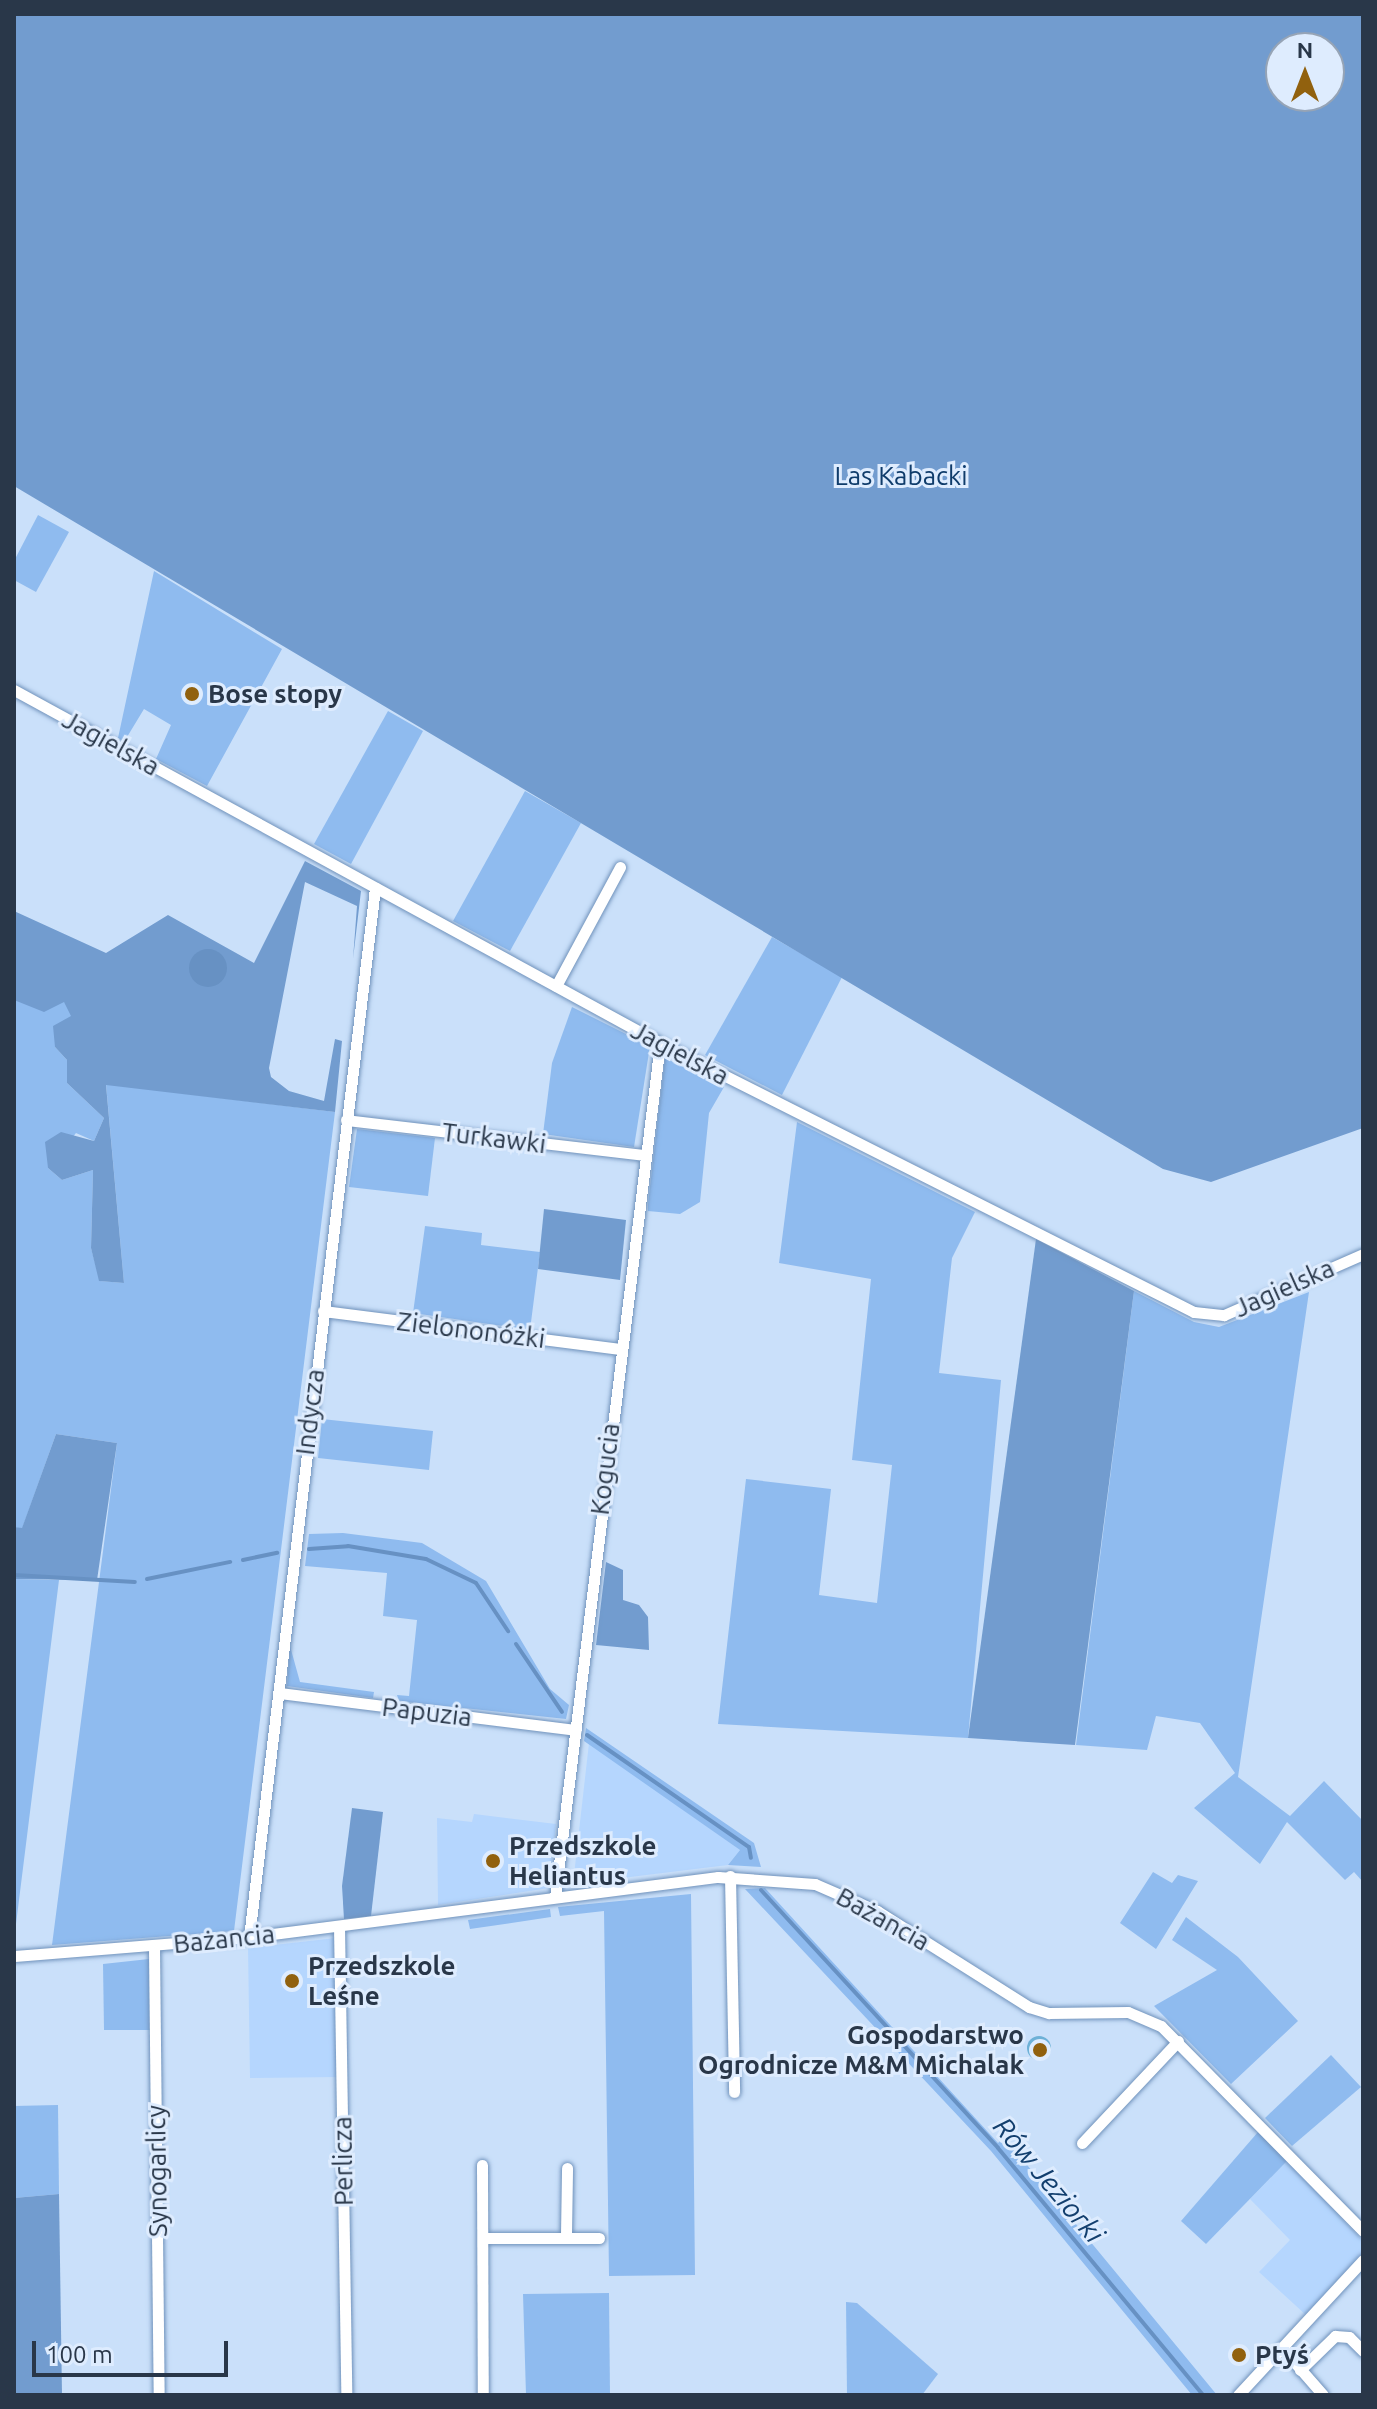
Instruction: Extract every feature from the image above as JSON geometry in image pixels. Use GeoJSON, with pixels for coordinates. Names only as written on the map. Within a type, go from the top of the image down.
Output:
{"type":"FeatureCollection","features":[{"type":"Feature","properties":{"kind":"street","name":"Jagielska"},"geometry":{"type":"LineString","coordinates":[[14,690],[660,1043],[1194,1312],[1224,1315],[1363,1254]]}},
{"type":"Feature","properties":{"kind":"street"},"geometry":{"type":"LineString","coordinates":[[556,986],[620,867]]}},
{"type":"Feature","properties":{"kind":"street","name":"Indycza"},"geometry":{"type":"LineString","coordinates":[[249,1937],[375,888]]}},
{"type":"Feature","properties":{"kind":"street","name":"Kogucia"},"geometry":{"type":"LineString","coordinates":[[555,1897],[642,1155],[660,1043]]}},
{"type":"Feature","properties":{"kind":"street","name":"Turkawki"},"geometry":{"type":"LineString","coordinates":[[346,1120],[642,1155]]}},
{"type":"Feature","properties":{"kind":"street","name":"Zielononóżki"},"geometry":{"type":"LineString","coordinates":[[323,1311],[619,1349]]}},
{"type":"Feature","properties":{"kind":"street","name":"Papuzia"},"geometry":{"type":"LineString","coordinates":[[279,1693],[576,1730]]}},
{"type":"Feature","properties":{"kind":"street"},"geometry":{"type":"LineString","coordinates":[[730,1876],[734,2092]]}},
{"type":"Feature","properties":{"kind":"street","name":"Bażancia"},"geometry":{"type":"LineString","coordinates":[[14,1956],[249,1937],[730,1876],[767,1876],[849,1896],[1029,2007],[1049,2013],[1128,2012],[1161,2026],[1363,2231]]}},
{"type":"Feature","properties":{"kind":"street","name":"Perlicza"},"geometry":{"type":"LineString","coordinates":[[339,1926],[346,2395]]}},
{"type":"Feature","properties":{"kind":"street","name":"Synogarlicy"},"geometry":{"type":"LineString","coordinates":[[154,1947],[159,2395]]}},
{"type":"Feature","properties":{"kind":"street"},"geometry":{"type":"LineString","coordinates":[[1082,2143],[1178,2041]]}},
{"type":"Feature","properties":{"kind":"street"},"geometry":{"type":"LineString","coordinates":[[482,2165],[483,2395]]}},
{"type":"Feature","properties":{"kind":"street"},"geometry":{"type":"LineString","coordinates":[[566,2235],[567,2168]]}},
{"type":"Feature","properties":{"kind":"street"},"geometry":{"type":"LineString","coordinates":[[484,2238],[566,2235],[599,2238]]}},
{"type":"Feature","properties":{"kind":"street"},"geometry":{"type":"LineString","coordinates":[[1238,2395],[1363,2260]]}},
{"type":"Feature","properties":{"kind":"street"},"geometry":{"type":"LineString","coordinates":[[1300,2370],[1335,2336],[1349,2337],[1363,2351]]}},
{"type":"Feature","properties":{"kind":"street"},"geometry":{"type":"LineString","coordinates":[[1282,2348],[1323,2395]]}},
{"type":"Feature","properties":{"kind":"shaded area"},"geometry":{"type":"Polygon","coordinates":[[[38,515],[69,532],[36,592],[14,580],[14,561],[38,515]]]}},
{"type":"Feature","properties":{"kind":"shaded area","name":"Bose stopy"},"geometry":{"type":"Polygon","coordinates":[[[154,571],[282,649],[207,786],[156,759],[171,725],[144,709],[124,742],[118,738],[154,571]]]}},
{"type":"Feature","properties":{"kind":"shaded area"},"geometry":{"type":"Polygon","coordinates":[[[388,711],[423,731],[351,864],[314,844],[388,711]]]}},
{"type":"Feature","properties":{"kind":"shaded area"},"geometry":{"type":"Polygon","coordinates":[[[525,791],[581,823],[510,951],[453,921],[525,791]]]}},
{"type":"Feature","properties":{"kind":"shaded area"},"geometry":{"type":"Polygon","coordinates":[[[772,937],[842,977],[782,1095],[705,1055],[772,937]]]}},
{"type":"Feature","properties":{"kind":"shaded area"},"geometry":{"type":"Polygon","coordinates":[[[208,949],[221,955],[227,968],[221,981],[208,987],[195,981],[189,968],[195,955],[208,949]]]}},
{"type":"Feature","properties":{"kind":"shaded area"},"geometry":{"type":"Polygon","coordinates":[[[14,1000],[64,1001],[72,1016],[55,1047],[67,1060],[67,1083],[104,1118],[94,1141],[76,1133],[48,1168],[62,1180],[93,1170],[91,1248],[100,1281],[124,1283],[106,1084],[335,1112],[234,1931],[52,1945],[117,1443],[56,1434],[22,1529],[14,1527],[14,1000]]]}},
{"type":"Feature","properties":{"kind":"shaded area"},"geometry":{"type":"Polygon","coordinates":[[[572,1007],[650,1046],[634,1147],[543,1134],[552,1063],[572,1007]]]}},
{"type":"Feature","properties":{"kind":"shaded area"},"geometry":{"type":"Polygon","coordinates":[[[665,1058],[724,1087],[709,1113],[700,1202],[680,1214],[648,1211],[665,1058]]]}},
{"type":"Feature","properties":{"kind":"shaded area"},"geometry":{"type":"Polygon","coordinates":[[[797,1122],[975,1212],[952,1258],[939,1373],[1001,1380],[968,1738],[718,1724],[746,1479],[831,1489],[819,1595],[877,1603],[892,1465],[852,1460],[871,1279],[779,1263],[797,1122]]]}},
{"type":"Feature","properties":{"kind":"shaded area"},"geometry":{"type":"Polygon","coordinates":[[[357,1129],[435,1138],[428,1196],[349,1187],[357,1129]]]}},
{"type":"Feature","properties":{"kind":"shaded area"},"geometry":{"type":"Polygon","coordinates":[[[425,1226],[482,1233],[481,1245],[540,1252],[530,1330],[413,1313],[425,1226]]]}},
{"type":"Feature","properties":{"kind":"shaded area"},"geometry":{"type":"Polygon","coordinates":[[[1134,1291],[1194,1322],[1219,1327],[1309,1292],[1238,1777],[1290,1816],[1324,1781],[1363,1821],[1363,1882],[1354,1872],[1345,1880],[1287,1822],[1260,1864],[1194,1808],[1235,1773],[1200,1723],[1156,1716],[1147,1750],[1076,1745],[1134,1291]]]}},
{"type":"Feature","properties":{"kind":"shaded area"},"geometry":{"type":"Polygon","coordinates":[[[322,1419],[433,1431],[429,1470],[318,1458],[322,1419]]]}},
{"type":"Feature","properties":{"kind":"shaded area"},"geometry":{"type":"Polygon","coordinates":[[[343,1533],[422,1543],[486,1581],[550,1689],[569,1705],[566,1719],[399,1701],[397,1695],[409,1696],[417,1620],[383,1616],[387,1573],[305,1566],[309,1534],[343,1533]]]}},
{"type":"Feature","properties":{"kind":"shaded area"},"geometry":{"type":"Polygon","coordinates":[[[14,1579],[59,1580],[14,1940],[14,1579]]]}},
{"type":"Feature","properties":{"kind":"shaded area"},"geometry":{"type":"Polygon","coordinates":[[[290,1646],[300,1682],[374,1692],[373,1698],[287,1686],[290,1646]]]}},
{"type":"Feature","properties":{"kind":"shaded area"},"geometry":{"type":"Polygon","coordinates":[[[586,1728],[754,1843],[761,1867],[728,1865],[740,1850],[584,1741],[586,1728]]]}},
{"type":"Feature","properties":{"kind":"shaded area"},"geometry":{"type":"Polygon","coordinates":[[[589,1743],[740,1850],[728,1865],[581,1883],[574,1875],[589,1743]]]}},
{"type":"Feature","properties":{"kind":"shaded area","name":"Przedszkole Heliantus"},"geometry":{"type":"Polygon","coordinates":[[[474,1814],[556,1824],[549,1888],[438,1905],[437,1818],[472,1822],[474,1814]]]}},
{"type":"Feature","properties":{"kind":"shaded area"},"geometry":{"type":"Polygon","coordinates":[[[1153,1872],[1172,1883],[1178,1875],[1198,1881],[1156,1949],[1120,1923],[1153,1872]]]}},
{"type":"Feature","properties":{"kind":"shaded area"},"geometry":{"type":"Polygon","coordinates":[[[765,1888],[998,2143],[1004,2137],[1217,2395],[1192,2395],[991,2151],[745,1889],[765,1888]]]}},
{"type":"Feature","properties":{"kind":"shaded area"},"geometry":{"type":"Polygon","coordinates":[[[691,1894],[695,2275],[609,2276],[604,1911],[560,1916],[558,1907],[691,1894]]]}},
{"type":"Feature","properties":{"kind":"shaded area"},"geometry":{"type":"Polygon","coordinates":[[[550,1909],[551,1917],[470,1929],[468,1920],[550,1909]]]}},
{"type":"Feature","properties":{"kind":"shaded area"},"geometry":{"type":"Polygon","coordinates":[[[1186,1917],[1238,1957],[1298,2021],[1231,2084],[1154,2006],[1217,1970],[1172,1940],[1186,1917]]]}},
{"type":"Feature","properties":{"kind":"shaded area","name":"Przedszkole Leśne"},"geometry":{"type":"Polygon","coordinates":[[[336,1938],[338,2077],[250,2078],[248,1948],[336,1938]]]}},
{"type":"Feature","properties":{"kind":"shaded area"},"geometry":{"type":"Polygon","coordinates":[[[149,1959],[150,2030],[104,2030],[103,1964],[149,1959]]]}},
{"type":"Feature","properties":{"kind":"shaded area"},"geometry":{"type":"Polygon","coordinates":[[[1331,2055],[1361,2087],[1292,2146],[1265,2118],[1331,2055]]]}},
{"type":"Feature","properties":{"kind":"shaded area"},"geometry":{"type":"Polygon","coordinates":[[[58,2105],[59,2194],[14,2198],[14,2106],[58,2105]]]}},
{"type":"Feature","properties":{"kind":"shaded area"},"geometry":{"type":"Polygon","coordinates":[[[1258,2132],[1287,2161],[1206,2244],[1181,2221],[1258,2132]]]}},
{"type":"Feature","properties":{"kind":"shaded area"},"geometry":{"type":"Polygon","coordinates":[[[1287,2161],[1363,2241],[1363,2253],[1306,2315],[1259,2272],[1290,2240],[1250,2199],[1287,2161]]]}},
{"type":"Feature","properties":{"kind":"shaded area"},"geometry":{"type":"Polygon","coordinates":[[[609,2293],[610,2395],[526,2395],[523,2294],[609,2293]]]}},
{"type":"Feature","properties":{"kind":"shaded area"},"geometry":{"type":"Polygon","coordinates":[[[846,2302],[857,2303],[938,2374],[922,2395],[847,2395],[846,2302]]]}},
{"type":"Feature","properties":{"kind":"green space","name":"Las Kabacki"},"geometry":{"type":"Polygon","coordinates":[[[14,14],[1363,14],[1363,1128],[1211,1182],[1163,1169],[14,486],[14,14]]]}},
{"type":"Feature","properties":{"kind":"green space"},"geometry":{"type":"Polygon","coordinates":[[[305,861],[361,891],[353,959],[357,906],[305,882],[269,1068],[271,1077],[289,1091],[324,1101],[335,1039],[342,1041],[335,1112],[106,1085],[124,1283],[99,1281],[91,1248],[93,1170],[62,1180],[48,1168],[45,1142],[61,1132],[94,1141],[104,1118],[67,1083],[67,1060],[55,1047],[53,1026],[71,1016],[64,1002],[44,1012],[14,1000],[14,911],[106,953],[168,915],[254,963],[305,861]]]}},
{"type":"Feature","properties":{"kind":"green space"},"geometry":{"type":"Polygon","coordinates":[[[544,1209],[626,1220],[620,1280],[538,1269],[544,1209]]]}},
{"type":"Feature","properties":{"kind":"green space"},"geometry":{"type":"Polygon","coordinates":[[[1036,1239],[1134,1291],[1075,1745],[968,1738],[1036,1239]]]}},
{"type":"Feature","properties":{"kind":"green space"},"geometry":{"type":"Polygon","coordinates":[[[56,1434],[117,1443],[97,1580],[14,1579],[14,1527],[22,1528],[56,1434]]]}},
{"type":"Feature","properties":{"kind":"green space"},"geometry":{"type":"Polygon","coordinates":[[[606,1562],[623,1570],[623,1600],[639,1605],[648,1617],[649,1650],[596,1645],[606,1562]]]}},
{"type":"Feature","properties":{"kind":"green space"},"geometry":{"type":"Polygon","coordinates":[[[352,1808],[383,1812],[371,1916],[344,1919],[342,1886],[352,1808]]]}},
{"type":"Feature","properties":{"kind":"green space"},"geometry":{"type":"Polygon","coordinates":[[[59,2194],[62,2395],[14,2395],[14,2198],[59,2194]]]}},
{"type":"Feature","properties":{"kind":"building","name":"Gospodarstwo Ogrodnicze M&M Michalak"},"geometry":{"type":"Polygon","coordinates":[[[1039,2036],[1048,2039],[1051,2048],[1048,2057],[1039,2060],[1030,2057],[1027,2048],[1030,2039],[1039,2036]]]}},
{"type":"Feature","properties":{"kind":"waterway","name":"Rów Jeziorki"},"geometry":{"type":"LineString","coordinates":[[309,1549],[348,1546],[426,1559],[476,1583],[508,1631]]}},
{"type":"Feature","properties":{"kind":"waterway","name":"Rów Jeziorki"},"geometry":{"type":"LineString","coordinates":[[243,1560],[277,1553]]}},
{"type":"Feature","properties":{"kind":"waterway","name":"Rów Jeziorki"},"geometry":{"type":"LineString","coordinates":[[147,1579],[230,1562]]}},
{"type":"Feature","properties":{"kind":"waterway","name":"Rów Jeziorki"},"geometry":{"type":"LineString","coordinates":[[14,1575],[135,1582]]}},
{"type":"Feature","properties":{"kind":"waterway","name":"Rów Jeziorki"},"geometry":{"type":"LineString","coordinates":[[516,1644],[562,1712]]}},
{"type":"Feature","properties":{"kind":"waterway","name":"Rów Jeziorki"},"geometry":{"type":"LineString","coordinates":[[587,1735],[749,1847],[751,1858]]}},
{"type":"Feature","properties":{"kind":"waterway","name":"Rów Jeziorki"},"geometry":{"type":"LineString","coordinates":[[761,1890],[998,2148],[1203,2395]]}},
{"type":"Feature","properties":{"kind":"place","name":"Bose stopy"},"geometry":{"type":"Point","coordinates":[192,694]}},
{"type":"Feature","properties":{"kind":"place","name":"Przedszkole Heliantus"},"geometry":{"type":"Point","coordinates":[493,1861]}},
{"type":"Feature","properties":{"kind":"place","name":"Przedszkole Leśne"},"geometry":{"type":"Point","coordinates":[292,1981]}},
{"type":"Feature","properties":{"kind":"place","name":"Gospodarstwo Ogrodnicze M&M Michalak"},"geometry":{"type":"Point","coordinates":[1040,2050]}},
{"type":"Feature","properties":{"kind":"place","name":"Ptyś"},"geometry":{"type":"Point","coordinates":[1239,2355]}}]}
